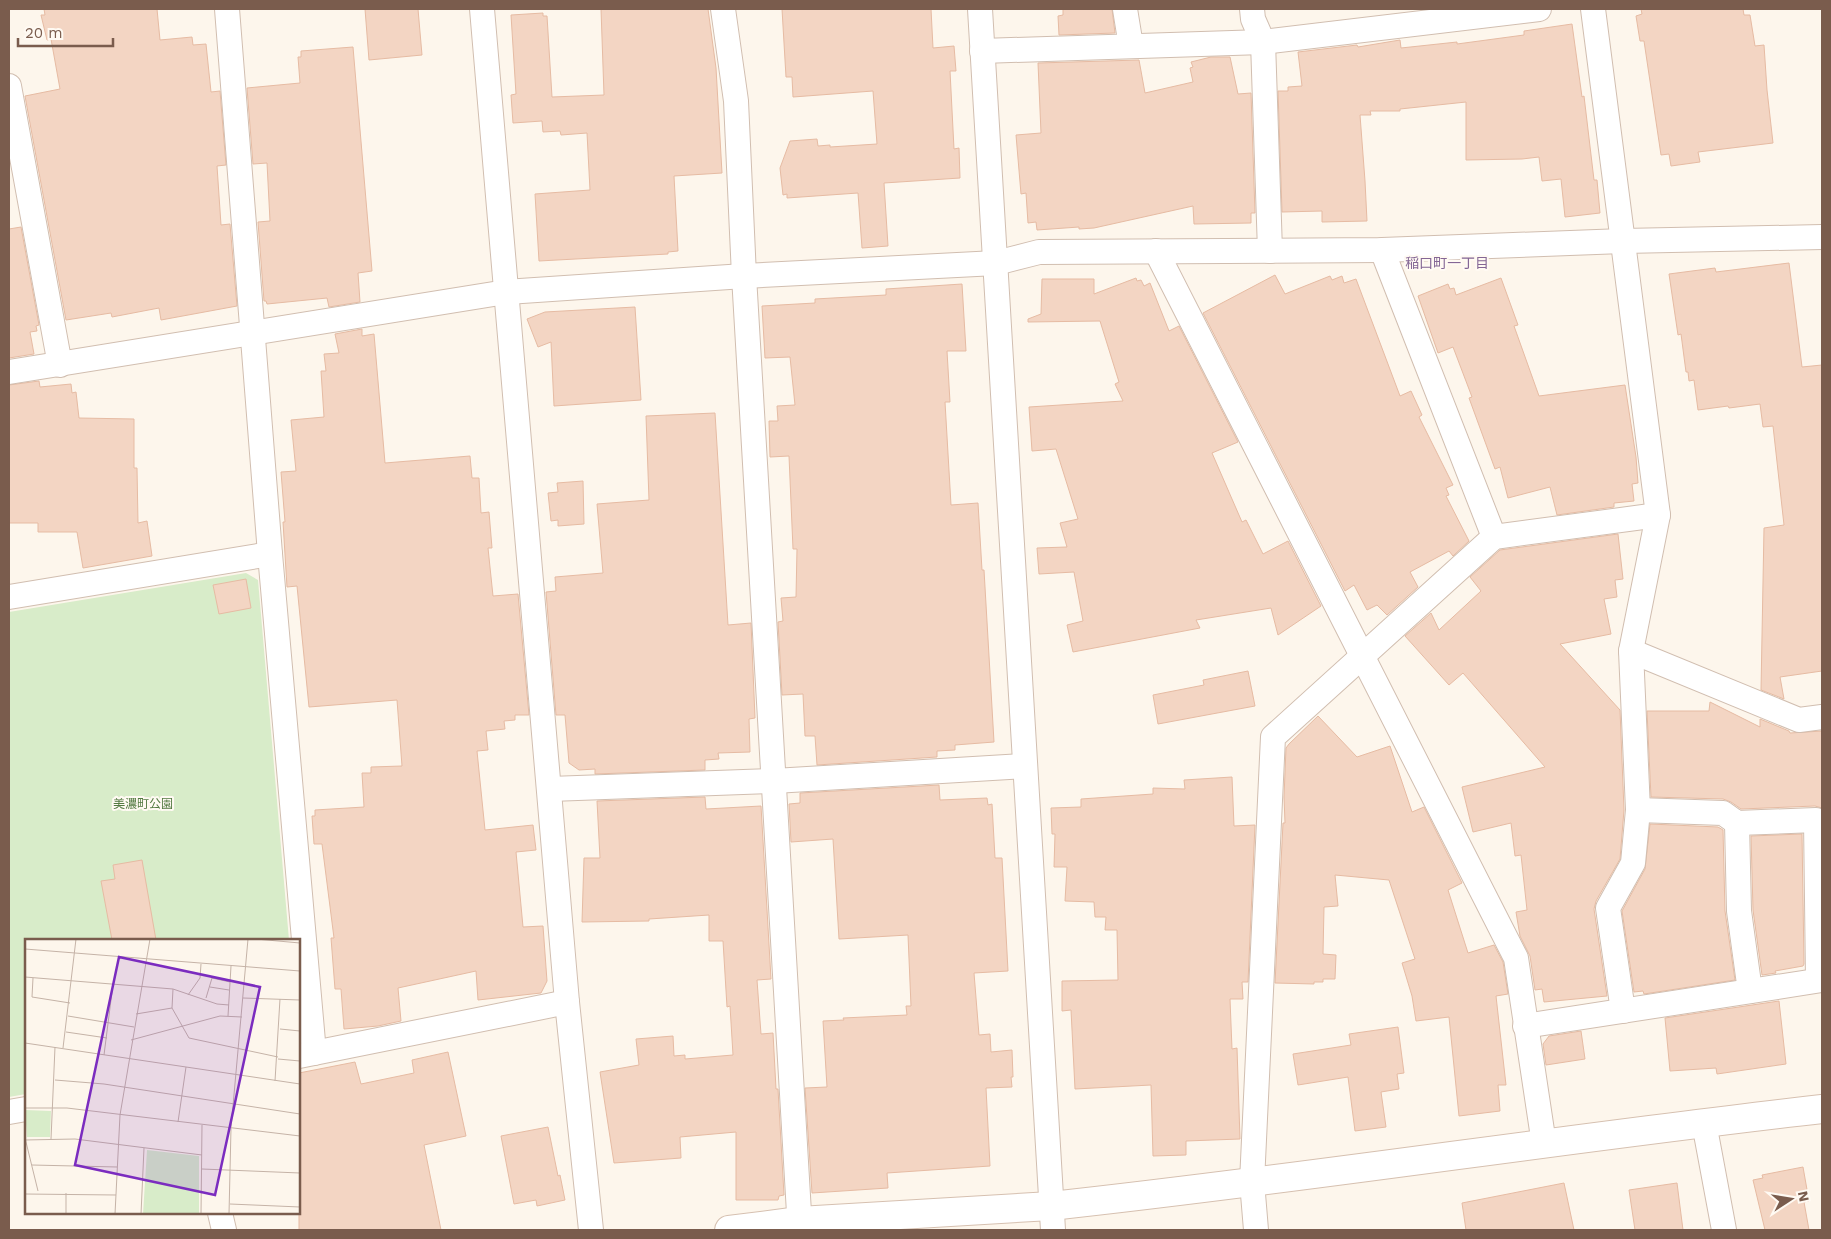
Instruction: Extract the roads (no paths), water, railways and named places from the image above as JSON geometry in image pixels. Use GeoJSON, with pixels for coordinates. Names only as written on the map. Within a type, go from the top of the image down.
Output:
{"type":"FeatureCollection","features":[{"type":"Feature","properties":{"kind":"street"},"geometry":{"type":"LineString","coordinates":[[227,9],[270,554],[298,939]]}},
{"type":"Feature","properties":{"kind":"street"},"geometry":{"type":"LineString","coordinates":[[482,9],[567,1002],[591,1230]]}},
{"type":"Feature","properties":{"kind":"street"},"geometry":{"type":"LineString","coordinates":[[724,9],[736,100],[744,276],[799,1226]]}},
{"type":"Feature","properties":{"kind":"street"},"geometry":{"type":"LineString","coordinates":[[980,9],[1052,1218]]}},
{"type":"Feature","properties":{"kind":"street"},"geometry":{"type":"LineString","coordinates":[[1124,9],[1131,46]]}},
{"type":"Feature","properties":{"kind":"street"},"geometry":{"type":"LineString","coordinates":[[1252,9],[1253,20],[1264,42],[1270,251]]}},
{"type":"Feature","properties":{"kind":"street"},"geometry":{"type":"LineString","coordinates":[[982,51],[1264,42],[1539,9]]}},
{"type":"Feature","properties":{"kind":"street"},"geometry":{"type":"LineString","coordinates":[[1593,9],[1658,514],[1631,651],[1638,810],[1633,863],[1608,908],[1623,1011]]}},
{"type":"Feature","properties":{"kind":"street"},"geometry":{"type":"LineString","coordinates":[[9,86],[60,365]]}},
{"type":"Feature","properties":{"kind":"street"},"geometry":{"type":"LineString","coordinates":[[9,372],[506,292],[744,276],[996,263],[1039,252],[1382,250],[1623,241],[1822,238]]}},
{"type":"Feature","properties":{"kind":"street"},"geometry":{"type":"LineString","coordinates":[[1156,250],[1516,958],[1544,1144]]}},
{"type":"Feature","properties":{"kind":"street"},"geometry":{"type":"LineString","coordinates":[[1382,250],[1494,537]]}},
{"type":"Feature","properties":{"kind":"street"},"geometry":{"type":"LineString","coordinates":[[1256,1230],[1252,1182],[1273,737],[1494,537],[1658,514]]}},
{"type":"Feature","properties":{"kind":"street"},"geometry":{"type":"LineString","coordinates":[[9,597],[270,554]]}},
{"type":"Feature","properties":{"kind":"street"},"geometry":{"type":"LineString","coordinates":[[1631,651],[1799,720],[1822,717]]}},
{"type":"Feature","properties":{"kind":"street"},"geometry":{"type":"LineString","coordinates":[[550,789],[774,781],[1024,766]]}},
{"type":"Feature","properties":{"kind":"street"},"geometry":{"type":"LineString","coordinates":[[1525,1026],[1820,980],[1816,820],[1737,823],[1722,813],[1638,810]]}},
{"type":"Feature","properties":{"kind":"street"},"geometry":{"type":"LineString","coordinates":[[1737,823],[1739,911],[1750,991]]}},
{"type":"Feature","properties":{"kind":"street"},"geometry":{"type":"LineString","coordinates":[[300,972],[306,1055],[567,1002]]}},
{"type":"Feature","properties":{"kind":"street"},"geometry":{"type":"LineString","coordinates":[[9,1112],[25,1109]]}},
{"type":"Feature","properties":{"kind":"street"},"geometry":{"type":"LineString","coordinates":[[729,1230],[1052,1218],[1252,1182],[1822,1109]]}},
{"type":"Feature","properties":{"kind":"street"},"geometry":{"type":"LineString","coordinates":[[1704,1123],[1724,1230]]}},
{"type":"Feature","properties":{"kind":"street"},"geometry":{"type":"LineString","coordinates":[[220,1214],[224,1230]]}},
{"type":"Feature","properties":{"kind":"district","name":"稲口町一丁目"},"geometry":{"type":"Point","coordinates":[1447,263]}},
{"type":"Feature","properties":{"kind":"park label","name":"美濃町公園"},"geometry":{"type":"Point","coordinates":[143,804]}}]}
